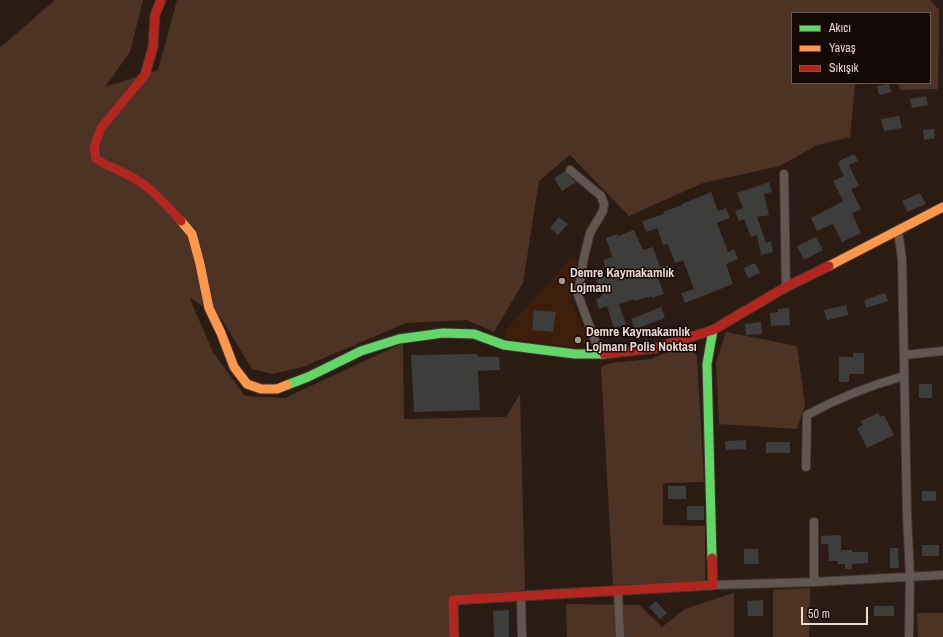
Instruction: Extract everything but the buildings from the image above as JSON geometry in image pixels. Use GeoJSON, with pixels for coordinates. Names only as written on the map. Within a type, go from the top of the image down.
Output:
{"type":"FeatureCollection","features":[{"type":"Feature","properties":{"kind":"street"},"geometry":{"type":"LineString","coordinates":[[161,0],[155,16],[153,48],[145,75],[102,128],[94,147],[96,159],[111,168],[136,179],[166,204],[192,234],[209,308],[221,333],[234,367],[247,384],[261,389],[277,389],[308,377],[361,352],[400,339],[443,333],[474,334],[504,345],[575,354],[600,354],[656,348],[713,330],[786,287],[943,207]]}},
{"type":"Feature","properties":{"kind":"street"},"geometry":{"type":"LineString","coordinates":[[570,170],[601,196],[604,204],[602,211],[590,233],[585,251],[578,295],[600,354]]}},
{"type":"Feature","properties":{"kind":"street"},"geometry":{"type":"LineString","coordinates":[[784,174],[786,287]]}},
{"type":"Feature","properties":{"kind":"street"},"geometry":{"type":"LineString","coordinates":[[898,231],[902,259],[910,576],[909,637]]}},
{"type":"Feature","properties":{"kind":"street"},"geometry":{"type":"LineString","coordinates":[[713,330],[707,364],[713,585]]}},
{"type":"Feature","properties":{"kind":"street"},"geometry":{"type":"LineString","coordinates":[[904,355],[943,351]]}},
{"type":"Feature","properties":{"kind":"street"},"geometry":{"type":"LineString","coordinates":[[806,467],[807,415],[837,399],[875,384],[904,376]]}},
{"type":"Feature","properties":{"kind":"street"},"geometry":{"type":"LineString","coordinates":[[814,522],[814,582]]}},
{"type":"Feature","properties":{"kind":"street"},"geometry":{"type":"LineString","coordinates":[[454,637],[453,600],[618,592],[713,585],[814,582],[943,575]]}},
{"type":"Feature","properties":{"kind":"street"},"geometry":{"type":"LineString","coordinates":[[618,592],[620,637]]}},
{"type":"Feature","properties":{"kind":"street"},"geometry":{"type":"LineString","coordinates":[[521,597],[522,637]]}},
{"type":"Feature","properties":{"kind":"shaded area"},"geometry":{"type":"Polygon","coordinates":[[[55,0],[143,0],[130,52],[105,87],[158,70],[177,0],[930,0],[939,10],[938,89],[901,90],[898,84],[931,84],[931,12],[791,12],[791,84],[858,84],[855,85],[850,137],[817,145],[780,166],[703,183],[629,216],[570,155],[539,181],[523,283],[494,332],[467,320],[406,323],[303,367],[272,374],[252,369],[221,318],[189,297],[213,352],[245,396],[285,398],[403,343],[404,419],[506,417],[520,394],[525,589],[458,606],[453,637],[0,637],[0,47],[55,0]]]}},
{"type":"Feature","properties":{"kind":"shaded area","name":"Demre Kaymakamlık Lojmanı"},"geometry":{"type":"Polygon","coordinates":[[[571,258],[578,259],[571,303],[590,340],[576,348],[505,338],[506,330],[571,258]]]}},
{"type":"Feature","properties":{"kind":"shaded area"},"geometry":{"type":"Polygon","coordinates":[[[726,332],[797,346],[805,405],[797,429],[719,424],[716,362],[726,332]]]}},
{"type":"Feature","properties":{"kind":"shaded area"},"geometry":{"type":"Polygon","coordinates":[[[672,350],[691,350],[697,356],[704,482],[663,483],[663,525],[705,526],[705,581],[613,585],[601,367],[611,363],[651,359],[672,350]]]}},
{"type":"Feature","properties":{"kind":"shaded area"},"geometry":{"type":"Polygon","coordinates":[[[810,588],[809,637],[773,637],[773,590],[810,588]]]}},
{"type":"Feature","properties":{"kind":"shaded area"},"geometry":{"type":"Polygon","coordinates":[[[734,593],[734,637],[567,637],[566,604],[639,605],[662,627],[685,609],[734,593]]]}},
{"type":"Feature","properties":{"kind":"shaded area"},"geometry":{"type":"Polygon","coordinates":[[[917,613],[943,613],[943,637],[918,637],[917,613]]]}},
{"type":"Feature","properties":{"kind":"traffic: fast"},"geometry":{"type":"LineString","coordinates":[[712,558],[707,364],[713,330]]}},
{"type":"Feature","properties":{"kind":"traffic: fast"},"geometry":{"type":"LineString","coordinates":[[287,385],[308,377],[361,351],[399,339],[443,333],[474,334],[504,345],[575,354],[604,354]]}},
{"type":"Feature","properties":{"kind":"traffic: slow"},"geometry":{"type":"LineString","coordinates":[[829,266],[943,207]]}},
{"type":"Feature","properties":{"kind":"traffic: slow"},"geometry":{"type":"LineString","coordinates":[[181,221],[192,234],[209,308],[221,333],[234,367],[247,384],[261,389],[277,389],[287,385]]}},
{"type":"Feature","properties":{"kind":"traffic: jam"},"geometry":{"type":"LineString","coordinates":[[161,0],[155,15],[153,47],[145,75],[101,128],[94,147],[96,159],[130,176],[147,187],[160,198],[181,221]]}},
{"type":"Feature","properties":{"kind":"traffic: jam"},"geometry":{"type":"LineString","coordinates":[[604,354],[656,348],[713,330],[786,287],[829,266]]}},
{"type":"Feature","properties":{"kind":"traffic: jam"},"geometry":{"type":"LineString","coordinates":[[454,637],[453,600],[713,585],[712,558]]}},
{"type":"Feature","properties":{"kind":"place","name":"Demre Kaymakamlık Lojmanı"},"geometry":{"type":"Point","coordinates":[562,281]}},
{"type":"Feature","properties":{"kind":"place","name":"Demre Kaymakamlık Lojmanı Polis Noktası"},"geometry":{"type":"Point","coordinates":[578,340]}}]}
